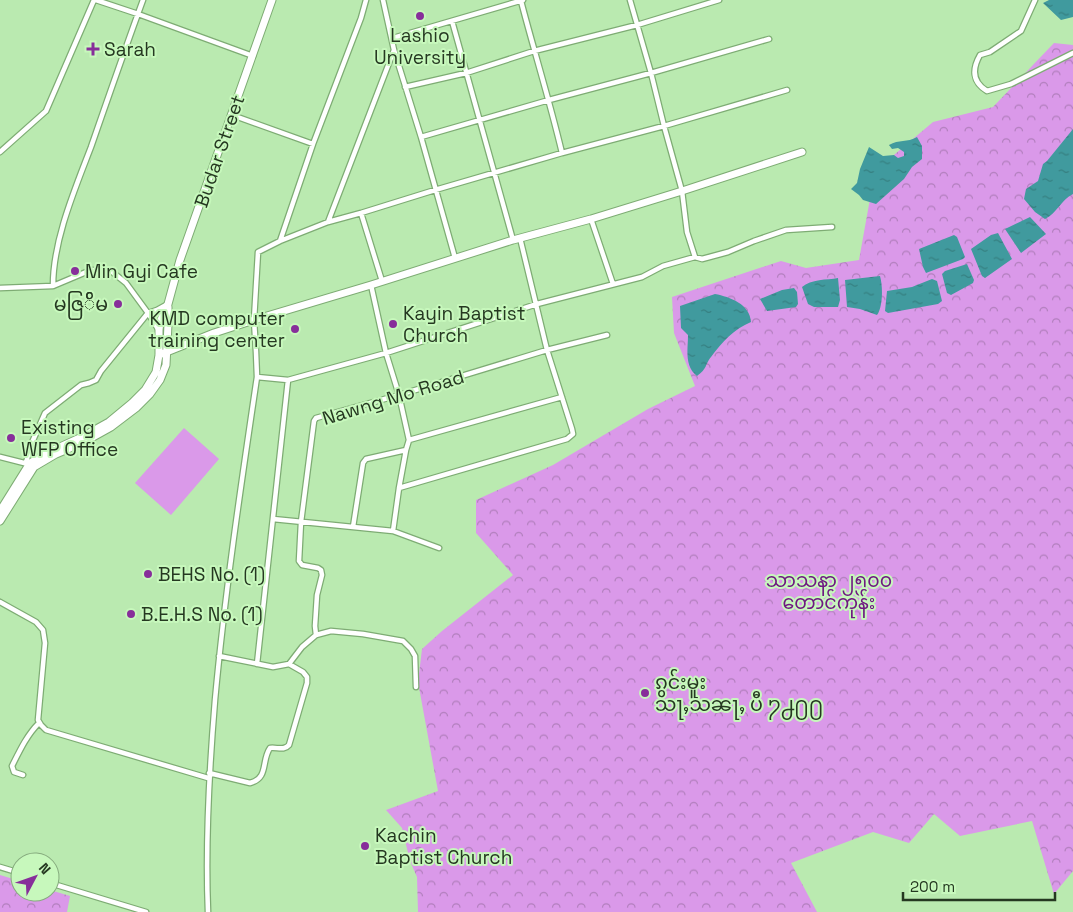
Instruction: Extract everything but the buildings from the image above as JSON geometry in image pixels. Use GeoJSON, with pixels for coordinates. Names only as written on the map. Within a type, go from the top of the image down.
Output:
{"type":"FeatureCollection","features":[{"type":"Feature","properties":{"kind":"main road","name":"Budar Street"},"geometry":{"type":"LineString","coordinates":[[168,304],[180,260],[272,0]]}},
{"type":"Feature","properties":{"kind":"main road"},"geometry":{"type":"LineString","coordinates":[[162,354],[214,333],[254,320],[516,239],[592,219],[802,152]]}},
{"type":"Feature","properties":{"kind":"main road"},"geometry":{"type":"LineString","coordinates":[[162,354],[159,330],[160,322],[168,304]]}},
{"type":"Feature","properties":{"kind":"main road"},"geometry":{"type":"LineString","coordinates":[[0,511],[30,465],[51,451],[109,422],[132,404],[145,390],[154,377],[162,354],[168,324],[168,304]]}},
{"type":"Feature","properties":{"kind":"main road"},"geometry":{"type":"LineString","coordinates":[[0,520],[30,465]]}},
{"type":"Feature","properties":{"kind":"street"},"geometry":{"type":"LineString","coordinates":[[0,152],[46,111],[95,0],[252,56]]}},
{"type":"Feature","properties":{"kind":"street"},"geometry":{"type":"LineString","coordinates":[[53,286],[53,272],[59,244],[72,198],[143,0]]}},
{"type":"Feature","properties":{"kind":"street"},"geometry":{"type":"LineString","coordinates":[[280,240],[366,0]]}},
{"type":"Feature","properties":{"kind":"street"},"geometry":{"type":"LineString","coordinates":[[383,0],[393,38],[394,50],[455,258]]}},
{"type":"Feature","properties":{"kind":"street"},"geometry":{"type":"LineString","coordinates":[[393,38],[522,0],[562,152]]}},
{"type":"Feature","properties":{"kind":"street"},"geometry":{"type":"LineString","coordinates":[[630,0],[652,73],[682,191],[688,232],[695,257]]}},
{"type":"Feature","properties":{"kind":"street"},"geometry":{"type":"LineString","coordinates":[[406,88],[466,73],[534,51],[638,25],[719,0]]}},
{"type":"Feature","properties":{"kind":"street"},"geometry":{"type":"LineString","coordinates":[[1036,0],[1021,30],[990,52],[980,55],[975,65],[976,80],[987,91],[1011,84],[1073,53]]}},
{"type":"Feature","properties":{"kind":"street"},"geometry":{"type":"LineString","coordinates":[[399,488],[567,439],[573,434],[547,350],[537,304],[495,173],[452,21]]}},
{"type":"Feature","properties":{"kind":"street"},"geometry":{"type":"LineString","coordinates":[[421,137],[769,39]]}},
{"type":"Feature","properties":{"kind":"street"},"geometry":{"type":"LineString","coordinates":[[328,222],[394,50]]}},
{"type":"Feature","properties":{"kind":"street"},"geometry":{"type":"LineString","coordinates":[[208,912],[206,870],[209,776],[219,656],[230,558],[257,377],[254,320],[258,252],[280,240],[328,222],[562,152],[664,126],[787,90]]}},
{"type":"Feature","properties":{"kind":"street"},"geometry":{"type":"LineString","coordinates":[[232,115],[313,144]]}},
{"type":"Feature","properties":{"kind":"street"},"geometry":{"type":"LineString","coordinates":[[362,213],[382,281]]}},
{"type":"Feature","properties":{"kind":"street"},"geometry":{"type":"LineString","coordinates":[[592,219],[613,284]]}},
{"type":"Feature","properties":{"kind":"street"},"geometry":{"type":"LineString","coordinates":[[257,377],[288,380],[386,353],[537,304],[642,277],[663,266],[695,257],[702,259],[728,252],[786,230],[832,227]]}},
{"type":"Feature","properties":{"kind":"street"},"geometry":{"type":"LineString","coordinates":[[0,288],[53,286],[91,270],[111,271],[126,284],[159,330]]}},
{"type":"Feature","properties":{"kind":"street"},"geometry":{"type":"LineString","coordinates":[[371,285],[386,353],[399,395],[409,440],[399,488],[393,531]]}},
{"type":"Feature","properties":{"kind":"street"},"geometry":{"type":"LineString","coordinates":[[0,458],[30,465],[30,447],[46,413],[81,385],[96,380],[101,371],[148,313],[168,304]]}},
{"type":"Feature","properties":{"kind":"street","name":"Nawng Mo Road"},"geometry":{"type":"LineString","coordinates":[[316,635],[317,595],[320,588],[321,570],[302,565],[299,560],[301,522],[314,421],[316,418],[547,350],[607,335]]}},
{"type":"Feature","properties":{"kind":"street"},"geometry":{"type":"LineString","coordinates":[[257,664],[288,380]]}},
{"type":"Feature","properties":{"kind":"street"},"geometry":{"type":"LineString","coordinates":[[409,440],[562,397]]}},
{"type":"Feature","properties":{"kind":"street"},"geometry":{"type":"LineString","coordinates":[[353,527],[363,463],[366,459],[406,450]]}},
{"type":"Feature","properties":{"kind":"street"},"geometry":{"type":"LineString","coordinates":[[273,519],[393,531],[439,548]]}},
{"type":"Feature","properties":{"kind":"street"},"geometry":{"type":"LineString","coordinates":[[0,602],[36,622],[43,630],[45,642],[38,720],[46,730],[209,776],[250,783],[257,781],[261,777],[267,752],[270,748],[286,748],[307,683],[307,677],[289,664]]}},
{"type":"Feature","properties":{"kind":"street"},"geometry":{"type":"LineString","coordinates":[[219,656],[273,667],[289,664],[302,647],[316,635],[330,631],[363,634],[403,641],[415,656],[416,687]]}},
{"type":"Feature","properties":{"kind":"street"},"geometry":{"type":"LineString","coordinates":[[23,775],[14,772],[12,766],[21,748],[39,723]]}},
{"type":"Feature","properties":{"kind":"street"},"geometry":{"type":"LineString","coordinates":[[60,886],[146,912]]}},
{"type":"Feature","properties":{"kind":"green space","name":"သာသနာ ၂၅၀၀ တောင်ကုန်း"},"geometry":{"type":"Polygon","coordinates":[[[1054,43],[1073,45],[1073,871],[1054,894],[1032,821],[960,836],[934,814],[909,843],[873,832],[791,863],[817,912],[418,912],[417,877],[410,861],[402,828],[386,810],[438,791],[418,682],[422,649],[513,575],[476,533],[476,500],[553,465],[648,409],[695,386],[674,333],[672,297],[781,261],[806,268],[859,260],[875,171],[933,122],[993,107],[1054,43]]]}},
{"type":"Feature","properties":{"kind":"green space"},"geometry":{"type":"Polygon","coordinates":[[[184,428],[219,459],[171,515],[135,483],[184,428]]]}},
{"type":"Feature","properties":{"kind":"green space"},"geometry":{"type":"Polygon","coordinates":[[[0,875],[10,878],[10,902],[60,902],[60,893],[70,896],[67,912],[0,912],[0,875]]]}},
{"type":"Feature","properties":{"kind":"water"},"geometry":{"type":"Polygon","coordinates":[[[1049,0],[1073,0],[1073,17],[1061,20],[1043,3],[1049,0]]]}},
{"type":"Feature","properties":{"kind":"water"},"geometry":{"type":"Polygon","coordinates":[[[1073,129],[1073,194],[1045,219],[1035,212],[1024,199],[1026,189],[1038,181],[1043,164],[1073,129]]]}},
{"type":"Feature","properties":{"kind":"water"},"geometry":{"type":"Polygon","coordinates":[[[917,137],[922,146],[922,159],[912,167],[904,179],[876,204],[863,200],[851,189],[857,183],[860,169],[869,147],[883,156],[894,155],[898,158],[904,156],[904,152],[898,148],[892,149],[889,145],[917,137]]]}},
{"type":"Feature","properties":{"kind":"water"},"geometry":{"type":"Polygon","coordinates":[[[1030,217],[1046,234],[1021,253],[1005,229],[1030,217]]]}},
{"type":"Feature","properties":{"kind":"water"},"geometry":{"type":"Polygon","coordinates":[[[998,233],[1012,259],[985,278],[982,276],[971,249],[991,235],[998,233]]]}},
{"type":"Feature","properties":{"kind":"water"},"geometry":{"type":"Polygon","coordinates":[[[954,235],[957,237],[965,257],[926,273],[919,249],[954,235]]]}},
{"type":"Feature","properties":{"kind":"water"},"geometry":{"type":"Polygon","coordinates":[[[967,264],[974,280],[973,283],[951,295],[947,293],[942,274],[945,271],[967,264]]]}},
{"type":"Feature","properties":{"kind":"water"},"geometry":{"type":"Polygon","coordinates":[[[880,276],[882,296],[877,315],[847,307],[845,280],[880,276]]]}},
{"type":"Feature","properties":{"kind":"water"},"geometry":{"type":"Polygon","coordinates":[[[838,278],[840,300],[838,307],[814,307],[808,304],[802,287],[814,281],[838,278]]]}},
{"type":"Feature","properties":{"kind":"water"},"geometry":{"type":"Polygon","coordinates":[[[932,279],[937,281],[942,301],[938,304],[888,313],[885,311],[887,291],[912,287],[932,279]]]}},
{"type":"Feature","properties":{"kind":"water"},"geometry":{"type":"Polygon","coordinates":[[[794,288],[797,292],[798,304],[796,307],[767,311],[760,299],[782,290],[794,288]]]}},
{"type":"Feature","properties":{"kind":"water"},"geometry":{"type":"Polygon","coordinates":[[[715,294],[738,302],[747,310],[751,322],[739,328],[724,341],[703,371],[697,376],[688,362],[688,335],[681,328],[680,306],[715,294]]]}},
{"type":"Feature","properties":{"kind":"place","name":"Lashio University"},"geometry":{"type":"Point","coordinates":[420,16]}},
{"type":"Feature","properties":{"kind":"place","name":"Sarah"},"geometry":{"type":"Point","coordinates":[93,49]}},
{"type":"Feature","properties":{"kind":"place","name":"Min Gyi Cafe"},"geometry":{"type":"Point","coordinates":[75,271]}},
{"type":"Feature","properties":{"kind":"place","name":"မဇြ်ိမ"},"geometry":{"type":"Point","coordinates":[118,304]}},
{"type":"Feature","properties":{"kind":"place","name":"Kayin Baptist Church"},"geometry":{"type":"Point","coordinates":[393,324]}},
{"type":"Feature","properties":{"kind":"place","name":"KMD computer training center"},"geometry":{"type":"Point","coordinates":[295,329]}},
{"type":"Feature","properties":{"kind":"place","name":"Existing WFP Office"},"geometry":{"type":"Point","coordinates":[11,438]}},
{"type":"Feature","properties":{"kind":"place","name":"BEHS No. (1)"},"geometry":{"type":"Point","coordinates":[148,574]}},
{"type":"Feature","properties":{"kind":"place","name":"B.E.H.S No. (1)"},"geometry":{"type":"Point","coordinates":[131,614]}},
{"type":"Feature","properties":{"kind":"place","name":"ၵွင်းမူး သႃႇသၼႃႇ ပီ ႒႕႐႐"},"geometry":{"type":"Point","coordinates":[645,693]}},
{"type":"Feature","properties":{"kind":"place","name":"Kachin Baptist Church"},"geometry":{"type":"Point","coordinates":[365,846]}}]}
